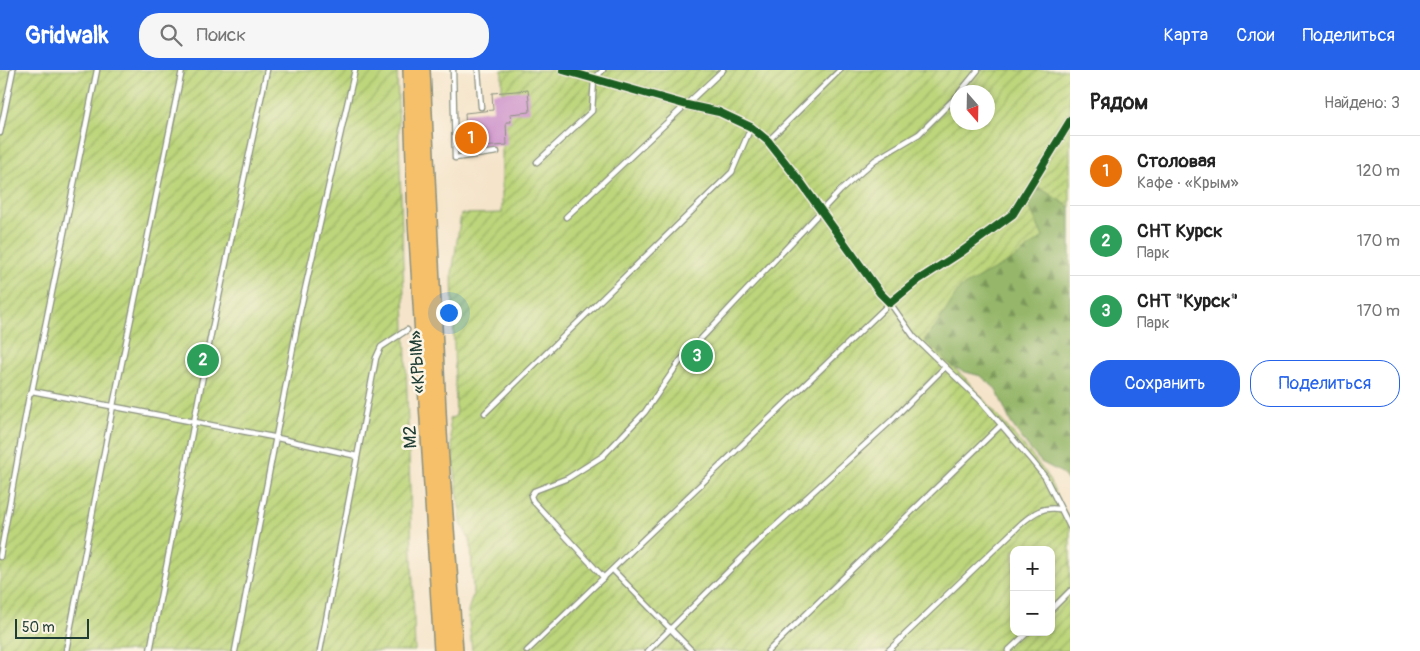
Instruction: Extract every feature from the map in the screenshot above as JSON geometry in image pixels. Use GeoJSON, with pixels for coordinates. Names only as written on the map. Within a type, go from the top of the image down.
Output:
{"type":"FeatureCollection","features":[{"type":"Feature","properties":{"kind":"highway","name":"М2"},"geometry":{"type":"LineString","coordinates":[[411,70],[416,220],[442,651]]}},
{"type":"Feature","properties":{"kind":"highway","name":"«КРЫМ»"},"geometry":{"type":"LineString","coordinates":[[422,70],[439,433],[455,651]]}},
{"type":"Feature","properties":{"kind":"street"},"geometry":{"type":"LineString","coordinates":[[563,70],[687,105],[719,112],[751,127],[768,141],[890,303],[918,280],[960,253],[1013,214],[1070,121]]}},
{"type":"Feature","properties":{"kind":"lane"},"geometry":{"type":"LineString","coordinates":[[0,133],[13,70]]}},
{"type":"Feature","properties":{"kind":"lane"},"geometry":{"type":"LineString","coordinates":[[0,557],[29,396],[32,391],[97,70]]}},
{"type":"Feature","properties":{"kind":"lane"},"geometry":{"type":"LineString","coordinates":[[66,651],[113,406],[182,70]]}},
{"type":"Feature","properties":{"kind":"lane"},"geometry":{"type":"LineString","coordinates":[[150,651],[194,423],[267,70]]}},
{"type":"Feature","properties":{"kind":"lane"},"geometry":{"type":"LineString","coordinates":[[235,651],[319,225],[355,70]]}},
{"type":"Feature","properties":{"kind":"lane"},"geometry":{"type":"LineString","coordinates":[[453,70],[455,158],[497,152]]}},
{"type":"Feature","properties":{"kind":"lane"},"geometry":{"type":"LineString","coordinates":[[478,70],[481,107]]}},
{"type":"Feature","properties":{"kind":"lane"},"geometry":{"type":"LineString","coordinates":[[537,162],[592,111],[594,79],[603,70]]}},
{"type":"Feature","properties":{"kind":"lane"},"geometry":{"type":"LineString","coordinates":[[566,217],[724,70]]}},
{"type":"Feature","properties":{"kind":"lane"},"geometry":{"type":"LineString","coordinates":[[768,141],[840,70]]}},
{"type":"Feature","properties":{"kind":"lane"},"geometry":{"type":"LineString","coordinates":[[966,85],[978,70]]}},
{"type":"Feature","properties":{"kind":"lane"},"geometry":{"type":"LineString","coordinates":[[604,578],[533,501],[534,491],[568,478],[603,456],[645,412],[680,361],[722,319],[775,258],[820,212],[859,173],[875,160],[919,134],[950,103]]}},
{"type":"Feature","properties":{"kind":"lane"},"geometry":{"type":"LineString","coordinates":[[484,412],[732,172],[751,127]]}},
{"type":"Feature","properties":{"kind":"lane"},"geometry":{"type":"LineString","coordinates":[[527,651],[890,303],[914,337],[980,400],[1045,477],[1059,509],[1070,527]]}},
{"type":"Feature","properties":{"kind":"lane"},"geometry":{"type":"LineString","coordinates":[[320,651],[376,358],[381,347],[407,330]]}},
{"type":"Feature","properties":{"kind":"lane"},"geometry":{"type":"LineString","coordinates":[[648,651],[760,540],[891,421],[945,367]]}},
{"type":"Feature","properties":{"kind":"lane"},"geometry":{"type":"LineString","coordinates":[[32,391],[276,438],[358,456]]}},
{"type":"Feature","properties":{"kind":"lane"},"geometry":{"type":"LineString","coordinates":[[768,651],[1001,425]]}},
{"type":"Feature","properties":{"kind":"lane"},"geometry":{"type":"LineString","coordinates":[[888,651],[1037,510],[1059,509]]}},
{"type":"Feature","properties":{"kind":"lane"},"geometry":{"type":"LineString","coordinates":[[613,570],[692,651]]}},
{"type":"Feature","properties":{"kind":"lane"},"geometry":{"type":"LineString","coordinates":[[1055,606],[1070,591]]}},
{"type":"Feature","properties":{"kind":"lane"},"geometry":{"type":"LineString","coordinates":[[1008,651],[1024,636]]}},
{"type":"Feature","properties":{"kind":"green space"},"geometry":{"type":"Polygon","coordinates":[[[0,70],[397,70],[415,651],[0,651],[0,70]]]}},
{"type":"Feature","properties":{"kind":"green space"},"geometry":{"type":"Polygon","coordinates":[[[502,70],[1070,70],[1070,207],[1035,185],[1027,201],[1043,237],[1014,259],[960,288],[935,328],[924,340],[965,378],[1033,457],[1046,474],[1070,521],[1070,651],[472,651],[468,611],[473,595],[471,543],[461,523],[449,419],[456,416],[452,274],[461,214],[502,213],[502,70]]]}},
{"type":"Feature","properties":{"kind":"green space"},"geometry":{"type":"Polygon","coordinates":[[[1036,185],[1070,207],[1070,484],[1062,473],[1041,462],[1028,447],[1011,423],[996,389],[981,376],[962,371],[945,362],[924,340],[935,328],[959,288],[1043,237],[1027,201],[1036,185]]]}},
{"type":"Feature","properties":{"kind":"building"},"geometry":{"type":"Polygon","coordinates":[[[528,90],[530,112],[510,114],[511,122],[506,122],[507,145],[467,148],[465,113],[493,110],[492,93],[528,90]]]}},
{"type":"Feature","properties":{"kind":"cycle path"},"geometry":{"type":"LineString","coordinates":[[563,70],[687,105],[719,112],[751,127],[768,141],[802,184],[880,293],[890,303],[918,280],[960,253],[1013,214],[1070,121]]}},
{"type":"Feature","properties":{"kind":"place","name":"Столовая"},"geometry":{"type":"Point","coordinates":[471,138]}},
{"type":"Feature","properties":{"kind":"place","name":"СНТ \"Курск\""},"geometry":{"type":"Point","coordinates":[697,356]}},
{"type":"Feature","properties":{"kind":"place","name":"СНТ Курск"},"geometry":{"type":"Point","coordinates":[203,360]}}]}
